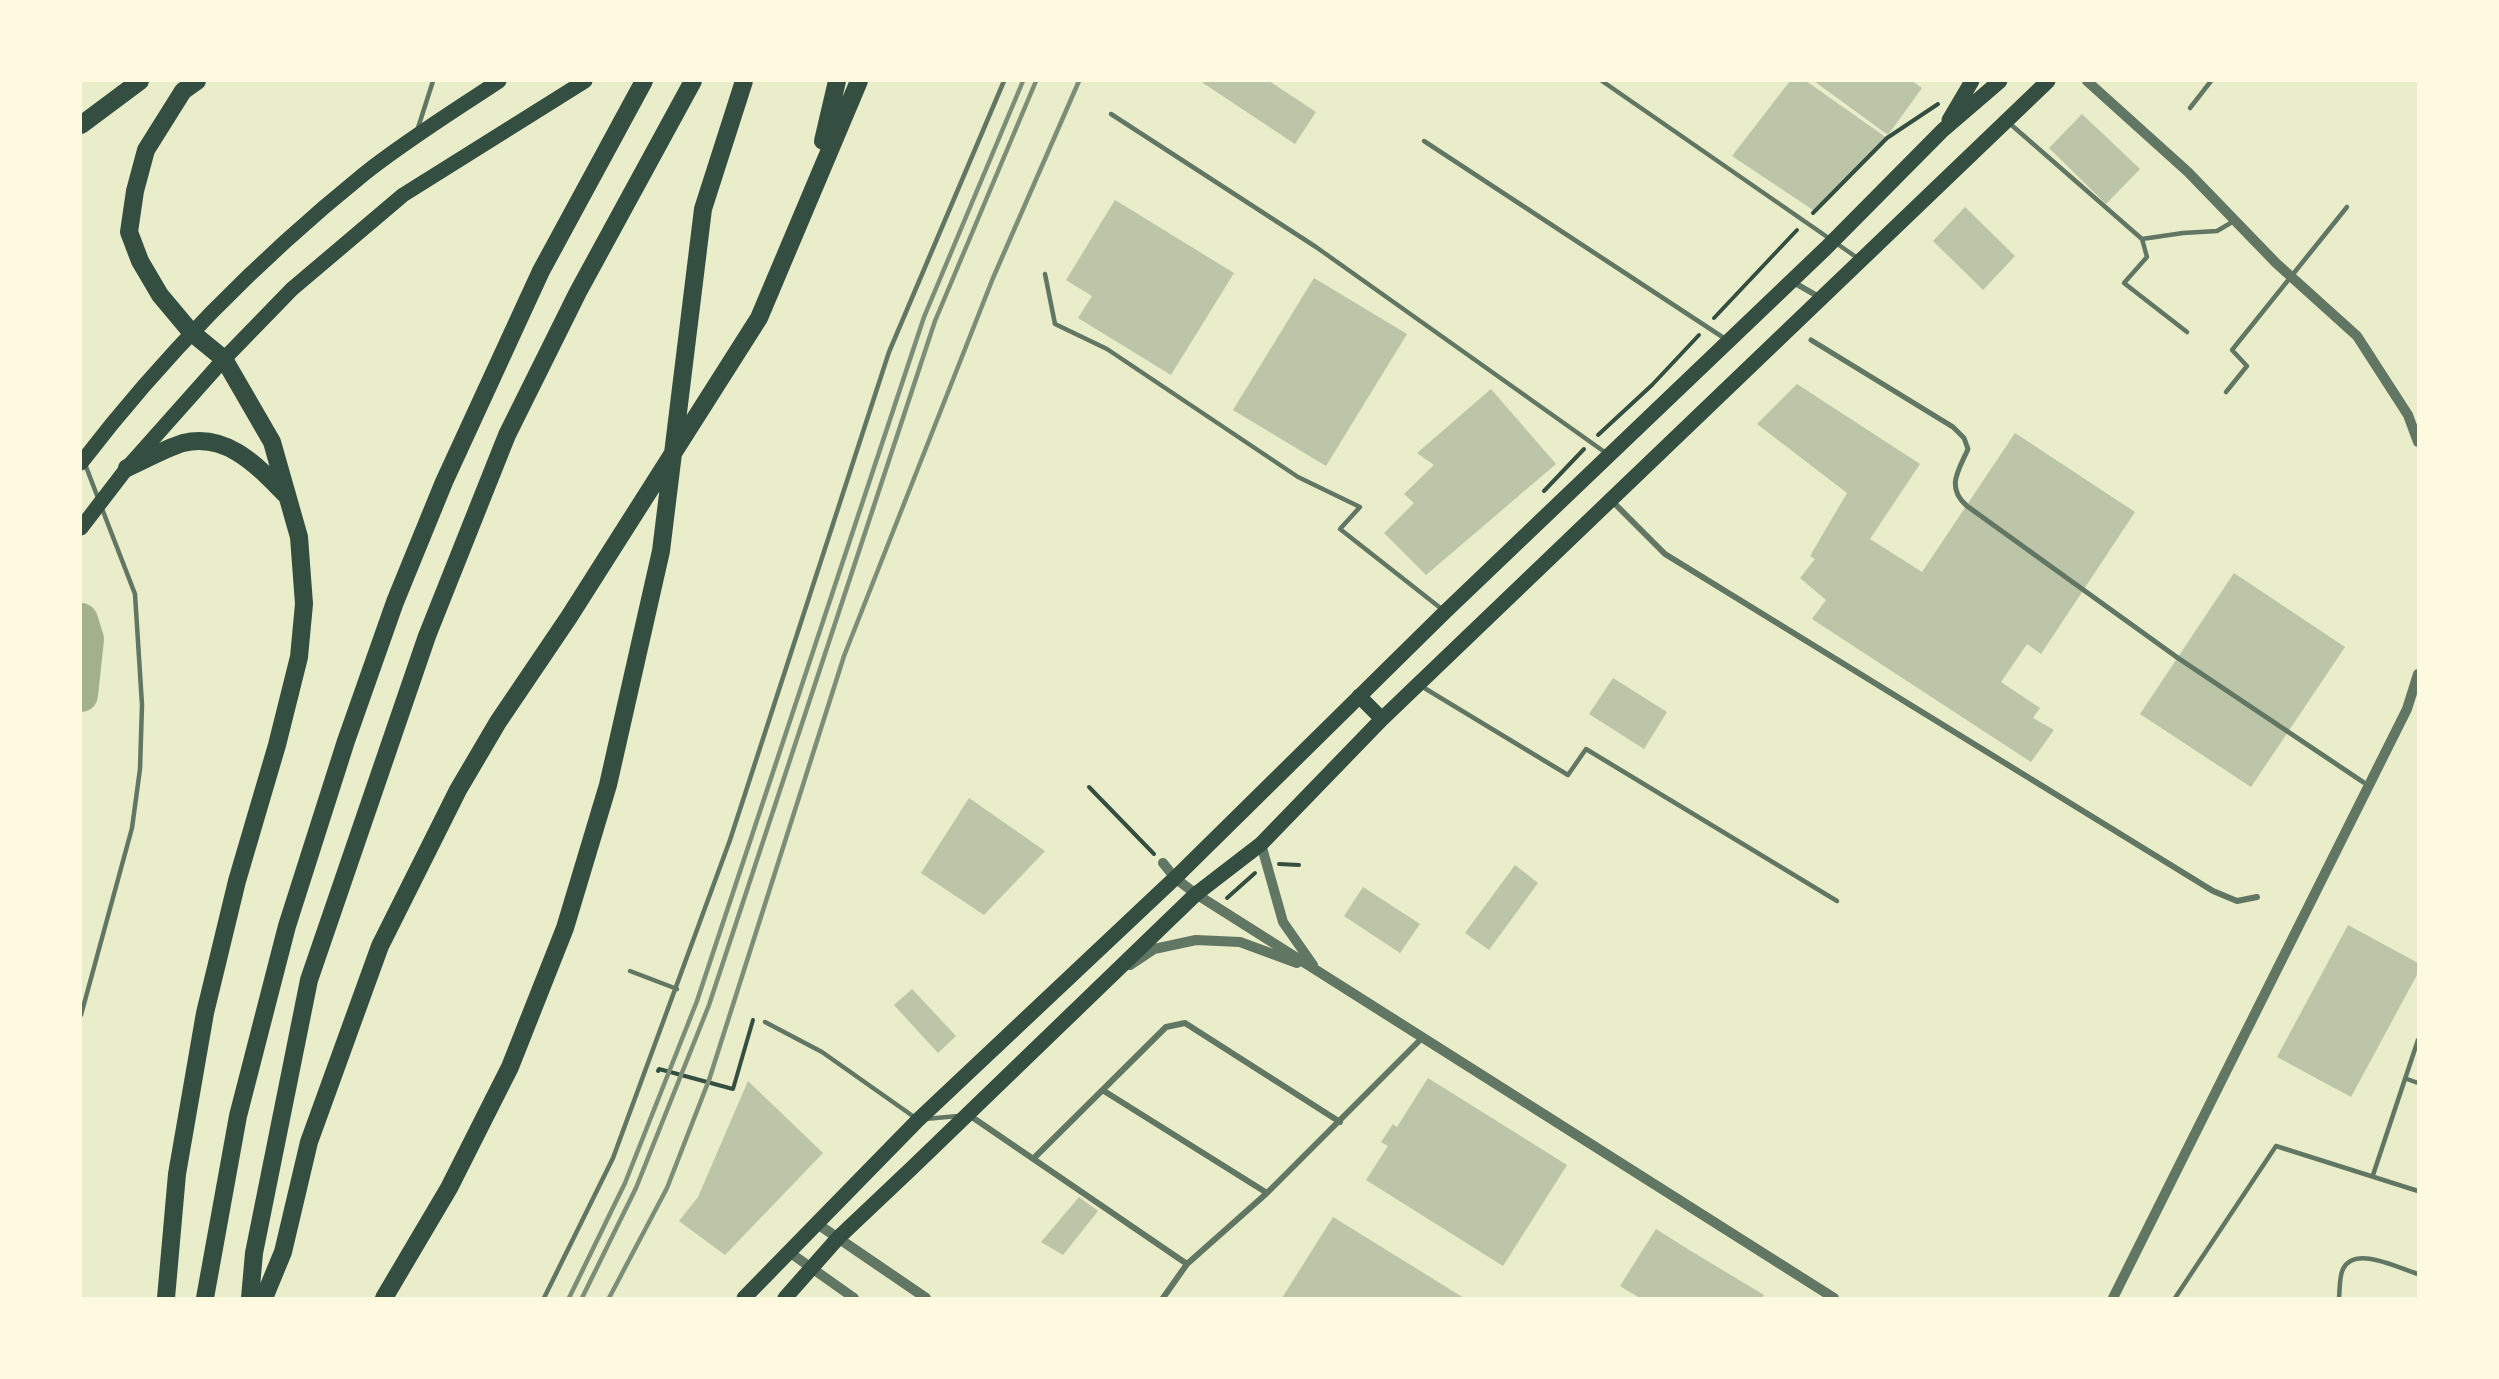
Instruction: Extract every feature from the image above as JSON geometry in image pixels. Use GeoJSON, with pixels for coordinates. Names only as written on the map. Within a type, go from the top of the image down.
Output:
{"type":"FeatureCollection","features":[{"type":"Feature","properties":{"kind":"highway"},"geometry":{"type":"LineString","coordinates":[[86,120],[140,81]]}},
{"type":"Feature","properties":{"kind":"highway"},"geometry":{"type":"LineString","coordinates":[[166,1298],[177,1174],[205,1013],[237,881],[277,745],[299,657],[304,604],[299,537],[272,442],[224,358],[191,332],[155,287],[140,261],[129,232],[135,191],[146,150],[183,91],[197,81]]}},
{"type":"Feature","properties":{"kind":"highway"},"geometry":{"type":"LineString","coordinates":[[205,1298],[238,1116],[287,926],[346,741],[391,613],[444,482],[541,271],[644,81]]}},
{"type":"Feature","properties":{"kind":"highway"},"geometry":{"type":"LineString","coordinates":[[250,1298],[254,1253],[309,980],[427,636],[507,435],[578,292],[693,81]]}},
{"type":"Feature","properties":{"kind":"highway"},"geometry":{"type":"LineString","coordinates":[[384,1298],[449,1188],[510,1067],[565,928],[608,785],[661,551],[703,209],[744,81]]}},
{"type":"Feature","properties":{"kind":"highway"},"geometry":{"type":"LineString","coordinates":[[811,189],[837,81]]}},
{"type":"Feature","properties":{"kind":"highway"},"geometry":{"type":"LineString","coordinates":[[264,1298],[283,1252],[309,1142],[380,946],[458,790],[498,722],[569,617],[759,318],[811,189],[859,81]]}},
{"type":"Feature","properties":{"kind":"highway"},"geometry":{"type":"LineString","coordinates":[[127,468],[186,443],[222,445],[246,456],[288,497]]}},
{"type":"Feature","properties":{"kind":"main road"},"geometry":{"type":"LineString","coordinates":[[81,463],[115,419],[191,332],[230,293],[355,182],[415,136],[499,81]]}},
{"type":"Feature","properties":{"kind":"main road"},"geometry":{"type":"LineString","coordinates":[[81,528],[127,468],[224,358],[292,289],[383,210],[585,81]]}},
{"type":"Feature","properties":{"kind":"main road"},"geometry":{"type":"LineString","coordinates":[[1943,130],[1972,81]]}},
{"type":"Feature","properties":{"kind":"main road"},"geometry":{"type":"LineString","coordinates":[[744,1298],[918,1120],[1175,878],[1445,612],[1791,282],[1943,130],[2000,81]]}},
{"type":"Feature","properties":{"kind":"main road"},"geometry":{"type":"LineString","coordinates":[[785,1298],[838,1238],[969,1115],[1196,894],[1261,844],[1382,719],[2048,81]]}},
{"type":"Feature","properties":{"kind":"main road"},"geometry":{"type":"LineString","coordinates":[[1359,696],[1382,719]]}},
{"type":"Feature","properties":{"kind":"street"},"geometry":{"type":"LineString","coordinates":[[2087,81],[2188,172],[2290,276],[2357,336],[2408,415],[2418,442]]}},
{"type":"Feature","properties":{"kind":"street"},"geometry":{"type":"LineString","coordinates":[[1791,282],[1821,298]]}},
{"type":"Feature","properties":{"kind":"street"},"geometry":{"type":"LineString","coordinates":[[1811,340],[1953,427],[1964,438],[1968,448],[1957,469],[1954,488],[1958,498],[1966,506],[2178,658],[2363,782]]}},
{"type":"Feature","properties":{"kind":"street"},"geometry":{"type":"LineString","coordinates":[[1612,500],[1665,554],[2213,891],[2237,901],[2257,897]]}},
{"type":"Feature","properties":{"kind":"street"},"geometry":{"type":"LineString","coordinates":[[2114,1298],[2407,709],[2418,674]]}},
{"type":"Feature","properties":{"kind":"street"},"geometry":{"type":"LineString","coordinates":[[1261,844],[1283,922],[1317,970]]}},
{"type":"Feature","properties":{"kind":"street"},"geometry":{"type":"LineString","coordinates":[[1163,863],[1175,878],[1196,894],[1834,1298]]}},
{"type":"Feature","properties":{"kind":"street"},"geometry":{"type":"LineString","coordinates":[[1113,975],[1154,949],[1196,940],[1240,942],[1317,970]]}},
{"type":"Feature","properties":{"kind":"street"},"geometry":{"type":"LineString","coordinates":[[1033,1159],[1166,1027],[1185,1023],[1340,1122]]}},
{"type":"Feature","properties":{"kind":"street"},"geometry":{"type":"LineString","coordinates":[[1163,1298],[1187,1263],[1268,1193],[1422,1037]]}},
{"type":"Feature","properties":{"kind":"street"},"geometry":{"type":"LineString","coordinates":[[1104,1091],[1268,1193]]}},
{"type":"Feature","properties":{"kind":"street"},"geometry":{"type":"LineString","coordinates":[[969,1115],[1187,1263]]}},
{"type":"Feature","properties":{"kind":"street"},"geometry":{"type":"LineString","coordinates":[[816,1224],[926,1298]]}},
{"type":"Feature","properties":{"kind":"street"},"geometry":{"type":"LineString","coordinates":[[789,1252],[854,1298]]}},
{"type":"Feature","properties":{"kind":"lane"},"geometry":{"type":"LineString","coordinates":[[415,136],[433,81]]}},
{"type":"Feature","properties":{"kind":"lane"},"geometry":{"type":"LineString","coordinates":[[544,1298],[613,1158],[677,989],[730,840],[889,352],[1004,81]]}},
{"type":"Feature","properties":{"kind":"lane"},"geometry":{"type":"LineString","coordinates":[[1602,81],[1834,240],[1861,261]]}},
{"type":"Feature","properties":{"kind":"lane"},"geometry":{"type":"LineString","coordinates":[[2190,108],[2211,81]]}},
{"type":"Feature","properties":{"kind":"lane"},"geometry":{"type":"LineString","coordinates":[[1111,114],[1316,247],[1611,456]]}},
{"type":"Feature","properties":{"kind":"lane"},"geometry":{"type":"LineString","coordinates":[[2007,121],[2142,239],[2147,257],[2124,283],[2187,332]]}},
{"type":"Feature","properties":{"kind":"lane"},"geometry":{"type":"LineString","coordinates":[[1424,141],[1729,342]]}},
{"type":"Feature","properties":{"kind":"lane"},"geometry":{"type":"LineString","coordinates":[[2226,392],[2247,366],[2232,350],[2347,207]]}},
{"type":"Feature","properties":{"kind":"lane"},"geometry":{"type":"LineString","coordinates":[[2142,239],[2183,232],[2217,231],[2234,221]]}},
{"type":"Feature","properties":{"kind":"lane"},"geometry":{"type":"LineString","coordinates":[[1045,274],[1055,324],[1107,349],[1298,477],[1360,507],[1340,529],[1445,612]]}},
{"type":"Feature","properties":{"kind":"lane"},"geometry":{"type":"LineString","coordinates":[[81,453],[135,594],[142,705],[140,769],[132,828],[81,1015]]}},
{"type":"Feature","properties":{"kind":"lane"},"geometry":{"type":"LineString","coordinates":[[1419,685],[1568,775],[1586,749],[1837,901]]}},
{"type":"Feature","properties":{"kind":"lane"},"geometry":{"type":"LineString","coordinates":[[630,971],[677,989]]}},
{"type":"Feature","properties":{"kind":"lane"},"geometry":{"type":"LineString","coordinates":[[765,1022],[822,1052],[918,1120],[969,1115]]}},
{"type":"Feature","properties":{"kind":"lane"},"geometry":{"type":"LineString","coordinates":[[2373,1175],[2407,1079],[2418,1040]]}},
{"type":"Feature","properties":{"kind":"lane"},"geometry":{"type":"LineString","coordinates":[[2407,1079],[2418,1083]]}},
{"type":"Feature","properties":{"kind":"lane"},"geometry":{"type":"LineString","coordinates":[[2175,1298],[2276,1146],[2418,1191]]}},
{"type":"Feature","properties":{"kind":"lane"},"geometry":{"type":"LineString","coordinates":[[2339,1298],[2342,1271],[2349,1261],[2361,1256],[2418,1274]]}},
{"type":"Feature","properties":{"kind":"path"},"geometry":{"type":"LineString","coordinates":[[1089,787],[1163,863]]}},
{"type":"Feature","properties":{"kind":"path"},"geometry":{"type":"LineString","coordinates":[[659,1069],[733,1089],[750,1025]]}},
{"type":"Feature","properties":{"kind":"building"},"geometry":{"type":"Polygon","coordinates":[[[1204,81],[1269,81],[1316,112],[1295,144],[1203,83],[1204,81]]]}},
{"type":"Feature","properties":{"kind":"building"},"geometry":{"type":"Polygon","coordinates":[[[1790,81],[1806,81],[1887,138],[1813,210],[1732,156],[1790,81]]]}},
{"type":"Feature","properties":{"kind":"building"},"geometry":{"type":"Polygon","coordinates":[[[1814,81],[1912,81],[1922,88],[1888,135],[1814,81]]]}},
{"type":"Feature","properties":{"kind":"building"},"geometry":{"type":"Polygon","coordinates":[[[2082,114],[2140,169],[2106,204],[2049,148],[2082,114]]]}},
{"type":"Feature","properties":{"kind":"building"},"geometry":{"type":"Polygon","coordinates":[[[1115,200],[1234,273],[1171,375],[1078,318],[1092,296],[1066,280],[1115,200]]]}},
{"type":"Feature","properties":{"kind":"building"},"geometry":{"type":"Polygon","coordinates":[[[1965,207],[2015,256],[1983,290],[1933,241],[1965,207]]]}},
{"type":"Feature","properties":{"kind":"building"},"geometry":{"type":"Polygon","coordinates":[[[1314,278],[1407,334],[1326,466],[1233,410],[1314,278]]]}},
{"type":"Feature","properties":{"kind":"building"},"geometry":{"type":"Polygon","coordinates":[[[1797,384],[1920,464],[1870,539],[1922,572],[2015,433],[2135,512],[2041,654],[2027,644],[2001,682],[2040,708],[2033,718],[2054,730],[2031,762],[1812,619],[1826,600],[1800,578],[1815,559],[1810,556],[1847,493],[1757,424],[1797,384]]]}},
{"type":"Feature","properties":{"kind":"building"},"geometry":{"type":"Polygon","coordinates":[[[1491,389],[1556,464],[1426,575],[1384,533],[1414,503],[1404,494],[1434,465],[1417,453],[1491,389]]]}},
{"type":"Feature","properties":{"kind":"building"},"geometry":{"type":"Polygon","coordinates":[[[2234,573],[2345,647],[2251,787],[2140,714],[2234,573]]]}},
{"type":"Feature","properties":{"kind":"building"},"geometry":{"type":"Polygon","coordinates":[[[1613,678],[1667,712],[1644,749],[1589,714],[1613,678]]]}},
{"type":"Feature","properties":{"kind":"building"},"geometry":{"type":"Polygon","coordinates":[[[969,798],[1045,851],[984,915],[921,873],[969,798]]]}},
{"type":"Feature","properties":{"kind":"building"},"geometry":{"type":"Polygon","coordinates":[[[1515,865],[1538,883],[1489,950],[1465,933],[1515,865]]]}},
{"type":"Feature","properties":{"kind":"building"},"geometry":{"type":"Polygon","coordinates":[[[1363,887],[1420,924],[1400,953],[1344,916],[1363,887]]]}},
{"type":"Feature","properties":{"kind":"building"},"geometry":{"type":"Polygon","coordinates":[[[2348,925],[2418,963],[2418,973],[2351,1097],[2277,1057],[2348,925]]]}},
{"type":"Feature","properties":{"kind":"building"},"geometry":{"type":"Polygon","coordinates":[[[912,989],[956,1036],[938,1053],[894,1005],[912,989]]]}},
{"type":"Feature","properties":{"kind":"building"},"geometry":{"type":"Polygon","coordinates":[[[1428,1078],[1567,1165],[1503,1266],[1366,1180],[1388,1146],[1381,1142],[1393,1124],[1397,1127],[1428,1078]]]}},
{"type":"Feature","properties":{"kind":"building"},"geometry":{"type":"Polygon","coordinates":[[[748,1081],[823,1153],[725,1255],[679,1221],[698,1197],[748,1081]]]}},
{"type":"Feature","properties":{"kind":"building"},"geometry":{"type":"Polygon","coordinates":[[[1079,1197],[1098,1211],[1063,1255],[1041,1242],[1079,1197]]]}},
{"type":"Feature","properties":{"kind":"building"},"geometry":{"type":"Polygon","coordinates":[[[1333,1217],[1464,1298],[1282,1298],[1333,1217]]]}},
{"type":"Feature","properties":{"kind":"building"},"geometry":{"type":"Polygon","coordinates":[[[1656,1229],[1764,1295],[1762,1298],[1640,1298],[1620,1286],[1656,1229]]]}},
{"type":"Feature","properties":{"kind":"waterway"},"geometry":{"type":"LineString","coordinates":[[81,620],[87,639],[81,695]]}},
{"type":"Feature","properties":{"kind":"railway"},"geometry":{"type":"LineString","coordinates":[[569,1298],[625,1183],[697,1001],[924,317],[1023,81]]}},
{"type":"Feature","properties":{"kind":"railway"},"geometry":{"type":"LineString","coordinates":[[582,1298],[636,1188],[709,1005],[935,321],[1036,81]]}},
{"type":"Feature","properties":{"kind":"railway"},"geometry":{"type":"LineString","coordinates":[[609,1298],[667,1188],[709,1080],[844,656],[993,278],[1079,81]]}}]}
